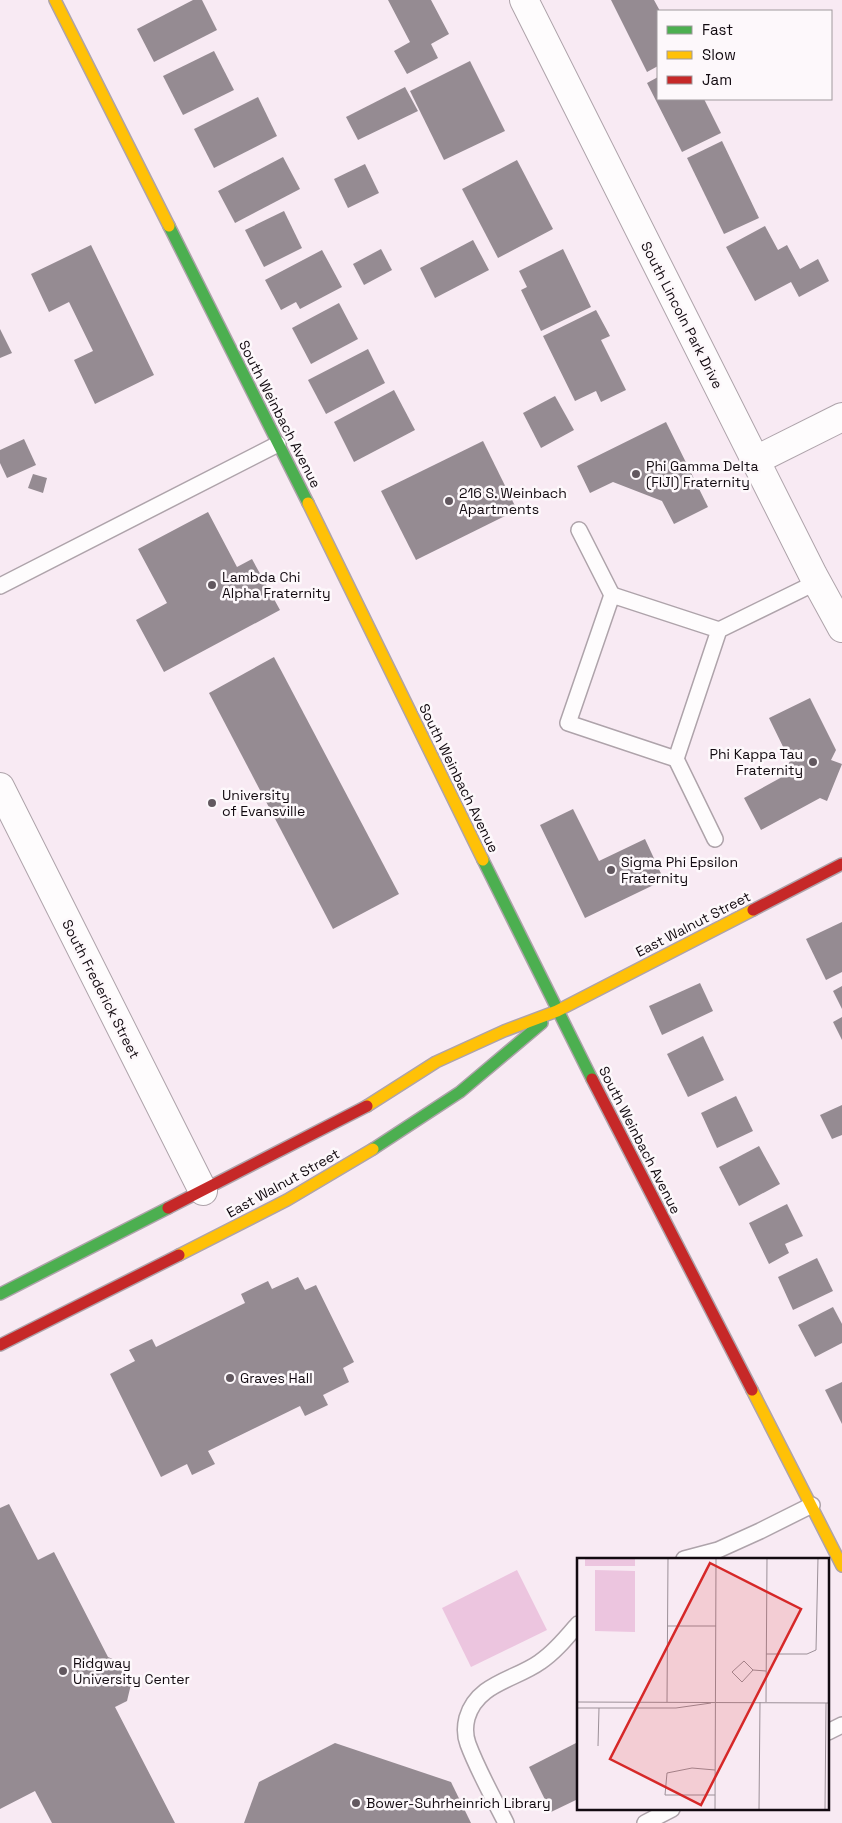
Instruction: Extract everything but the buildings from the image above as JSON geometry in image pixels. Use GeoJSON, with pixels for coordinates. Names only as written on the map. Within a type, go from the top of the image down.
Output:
{"type":"FeatureCollection","features":[{"type":"Feature","properties":{"kind":"street","name":"South Weinbach Avenue"},"geometry":{"type":"LineString","coordinates":[[55,0],[278,444],[557,1011],[842,1566]]}},
{"type":"Feature","properties":{"kind":"street","name":"South Lincoln Park Drive"},"geometry":{"type":"LineString","coordinates":[[524,0],[817,582],[842,628]]}},
{"type":"Feature","properties":{"kind":"street"},"geometry":{"type":"LineString","coordinates":[[756,460],[842,417]]}},
{"type":"Feature","properties":{"kind":"street","name":"South Frederick Street"},"geometry":{"type":"LineString","coordinates":[[0,787],[203,1191]]}},
{"type":"Feature","properties":{"kind":"street","name":"East Walnut Street"},"geometry":{"type":"LineString","coordinates":[[0,1294],[366,1108],[436,1062],[504,1031],[557,1011],[842,864]]}},
{"type":"Feature","properties":{"kind":"street","name":"East Walnut Street"},"geometry":{"type":"LineString","coordinates":[[0,1345],[287,1200],[387,1141],[460,1092],[557,1011]]}},
{"type":"Feature","properties":{"kind":"lane"},"geometry":{"type":"LineString","coordinates":[[0,586],[278,444]]}},
{"type":"Feature","properties":{"kind":"lane"},"geometry":{"type":"LineString","coordinates":[[579,530],[612,594],[719,630],[817,582]]}},
{"type":"Feature","properties":{"kind":"lane"},"geometry":{"type":"LineString","coordinates":[[612,594],[568,723],[676,759]]}},
{"type":"Feature","properties":{"kind":"lane"},"geometry":{"type":"LineString","coordinates":[[715,839],[676,759],[719,630]]}},
{"type":"Feature","properties":{"kind":"lane"},"geometry":{"type":"LineString","coordinates":[[688,1558],[718,1550],[812,1505]]}},
{"type":"Feature","properties":{"kind":"lane"},"geometry":{"type":"LineString","coordinates":[[506,1823],[467,1742],[465,1725],[470,1708],[482,1694],[496,1683],[540,1662],[563,1642],[577,1625]]}},
{"type":"Feature","properties":{"kind":"lane"},"geometry":{"type":"LineString","coordinates":[[830,1731],[842,1725]]}},
{"type":"Feature","properties":{"kind":"lane"},"geometry":{"type":"LineString","coordinates":[[645,1823],[670,1810]]}},
{"type":"Feature","properties":{"kind":"shaded area"},"geometry":{"type":"Polygon","coordinates":[[[517,1570],[547,1630],[471,1667],[442,1608],[517,1570]]]}},
{"type":"Feature","properties":{"kind":"traffic: fast"},"geometry":{"type":"LineString","coordinates":[[169,226],[308,503]]}},
{"type":"Feature","properties":{"kind":"traffic: fast"},"geometry":{"type":"LineString","coordinates":[[483,860],[592,1079]]}},
{"type":"Feature","properties":{"kind":"traffic: fast"},"geometry":{"type":"LineString","coordinates":[[373,1149],[460,1092],[542,1023]]}},
{"type":"Feature","properties":{"kind":"traffic: fast"},"geometry":{"type":"LineString","coordinates":[[0,1294],[168,1208]]}},
{"type":"Feature","properties":{"kind":"traffic: slow"},"geometry":{"type":"LineString","coordinates":[[55,0],[169,226]]}},
{"type":"Feature","properties":{"kind":"traffic: slow"},"geometry":{"type":"LineString","coordinates":[[308,503],[483,860]]}},
{"type":"Feature","properties":{"kind":"traffic: slow"},"geometry":{"type":"LineString","coordinates":[[367,1106],[436,1062],[504,1031],[557,1011],[753,910]]}},
{"type":"Feature","properties":{"kind":"traffic: slow"},"geometry":{"type":"LineString","coordinates":[[179,1255],[287,1200],[373,1149]]}},
{"type":"Feature","properties":{"kind":"traffic: slow"},"geometry":{"type":"LineString","coordinates":[[752,1390],[842,1566]]}},
{"type":"Feature","properties":{"kind":"traffic: jam"},"geometry":{"type":"LineString","coordinates":[[753,910],[842,864]]}},
{"type":"Feature","properties":{"kind":"traffic: jam"},"geometry":{"type":"LineString","coordinates":[[592,1079],[752,1390]]}},
{"type":"Feature","properties":{"kind":"traffic: jam"},"geometry":{"type":"LineString","coordinates":[[168,1208],[367,1106]]}},
{"type":"Feature","properties":{"kind":"traffic: jam"},"geometry":{"type":"LineString","coordinates":[[0,1345],[179,1255]]}},
{"type":"Feature","properties":{"kind":"place","name":"Phi Gamma Delta (FIJI) Fraternity"},"geometry":{"type":"Point","coordinates":[636,474]}},
{"type":"Feature","properties":{"kind":"place","name":"216 S. Weinbach Apartments"},"geometry":{"type":"Point","coordinates":[449,501]}},
{"type":"Feature","properties":{"kind":"place","name":"Lambda Chi Alpha Fraternity"},"geometry":{"type":"Point","coordinates":[212,585]}},
{"type":"Feature","properties":{"kind":"place","name":"Phi Kappa Tau Fraternity"},"geometry":{"type":"Point","coordinates":[813,762]}},
{"type":"Feature","properties":{"kind":"place","name":"University of Evansville"},"geometry":{"type":"Point","coordinates":[212,803]}},
{"type":"Feature","properties":{"kind":"place","name":"Sigma Phi Epsilon Fraternity"},"geometry":{"type":"Point","coordinates":[611,870]}},
{"type":"Feature","properties":{"kind":"place","name":"Graves Hall"},"geometry":{"type":"Point","coordinates":[230,1378]}},
{"type":"Feature","properties":{"kind":"place","name":"Ridgway University Center"},"geometry":{"type":"Point","coordinates":[63,1671]}},
{"type":"Feature","properties":{"kind":"place","name":"Bower-Suhrheinrich Library"},"geometry":{"type":"Point","coordinates":[356,1803]}}]}
